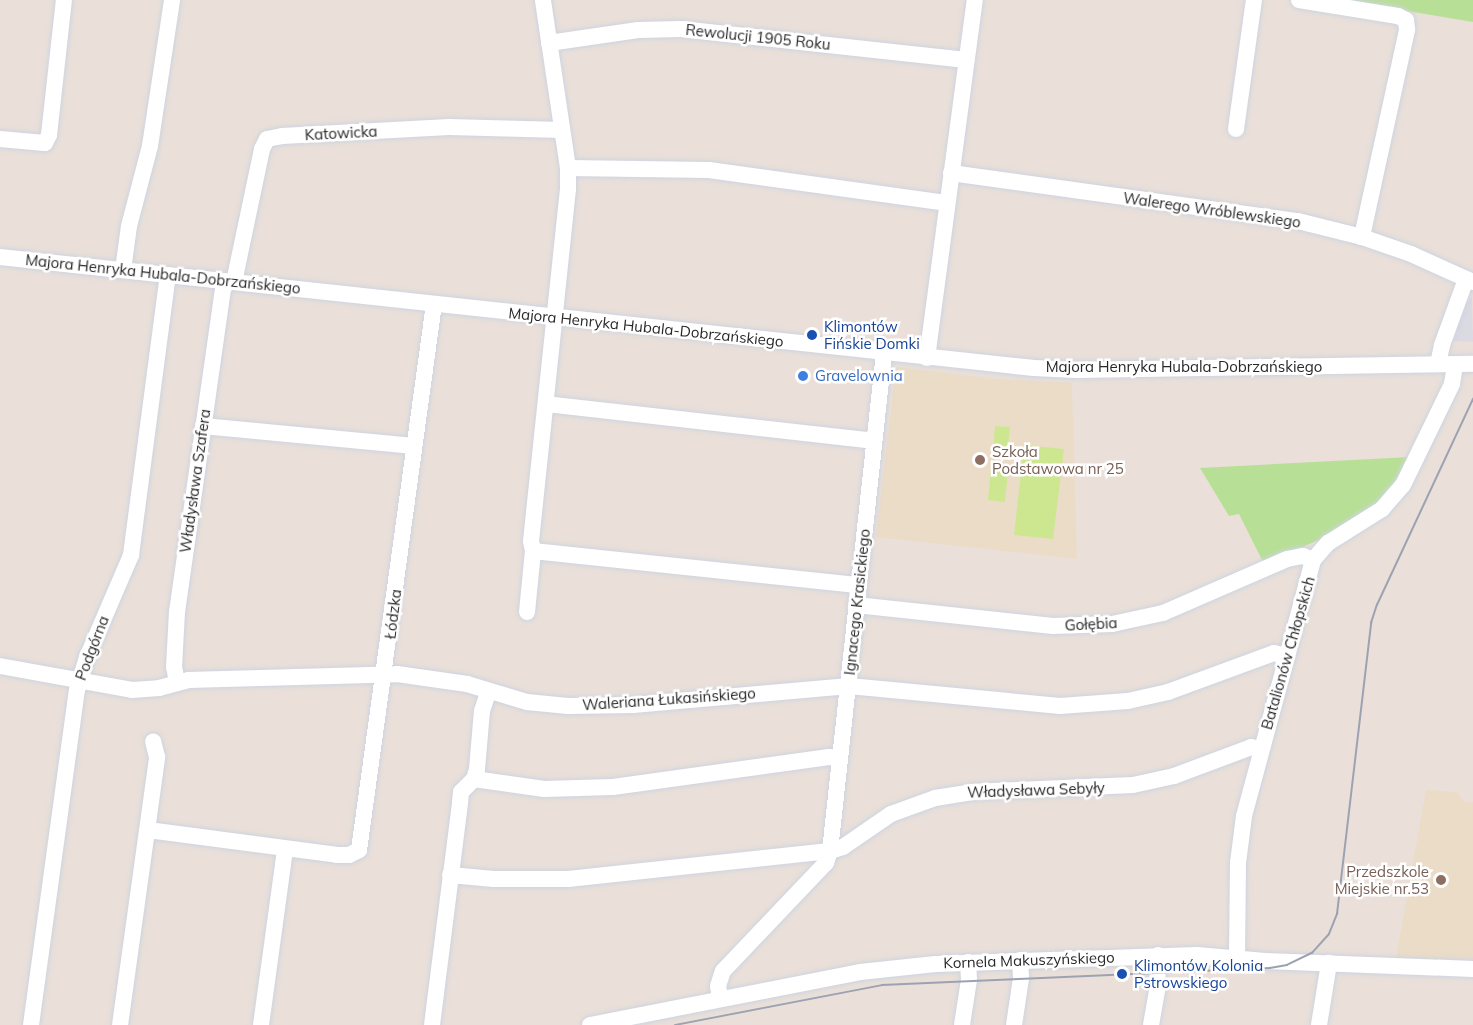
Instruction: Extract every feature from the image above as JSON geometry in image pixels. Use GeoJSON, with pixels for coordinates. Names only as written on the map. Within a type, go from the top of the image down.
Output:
{"type":"FeatureCollection","features":[{"type":"Feature","properties":{"kind":"street"},"geometry":{"type":"LineString","coordinates":[[0,139],[45,143],[49,135],[64,0]]}},
{"type":"Feature","properties":{"kind":"street"},"geometry":{"type":"LineString","coordinates":[[123,270],[129,226],[150,146],[172,0]]}},
{"type":"Feature","properties":{"kind":"street"},"geometry":{"type":"LineString","coordinates":[[527,612],[533,551],[531,541],[568,168],[543,0]]}},
{"type":"Feature","properties":{"kind":"street"},"geometry":{"type":"LineString","coordinates":[[927,358],[975,0]]}},
{"type":"Feature","properties":{"kind":"street"},"geometry":{"type":"LineString","coordinates":[[1236,129],[1254,0]]}},
{"type":"Feature","properties":{"kind":"street"},"geometry":{"type":"LineString","coordinates":[[1299,0],[1398,15],[1406,20],[1407,30],[1362,237]]}},
{"type":"Feature","properties":{"kind":"street","name":"Rewolucji 1905 Roku"},"geometry":{"type":"LineString","coordinates":[[549,43],[638,30],[681,29],[966,60]]}},
{"type":"Feature","properties":{"kind":"street","name":"Katowicka"},"geometry":{"type":"LineString","coordinates":[[229,281],[262,149],[267,139],[282,136],[449,128],[562,130]]}},
{"type":"Feature","properties":{"kind":"street"},"geometry":{"type":"LineString","coordinates":[[568,168],[709,170],[946,203]]}},
{"type":"Feature","properties":{"kind":"street","name":"Walerego Wróblewskiego"},"geometry":{"type":"LineString","coordinates":[[951,173],[1298,221],[1362,237],[1411,254],[1469,280],[1442,345],[1447,364]]}},
{"type":"Feature","properties":{"kind":"street","name":"Majora Henryka Hubala-Dobrzańskiego"},"geometry":{"type":"LineString","coordinates":[[0,256],[927,358],[1077,370],[1473,364]]}},
{"type":"Feature","properties":{"kind":"street","name":"Podgórna"},"geometry":{"type":"LineString","coordinates":[[31,1025],[79,682],[131,555],[168,275]]}},
{"type":"Feature","properties":{"kind":"street","name":"Władysława Szafera"},"geometry":{"type":"LineString","coordinates":[[177,682],[174,667],[177,612],[203,426],[229,281]]}},
{"type":"Feature","properties":{"kind":"street","name":"Łódzka"},"geometry":{"type":"LineString","coordinates":[[148,830],[343,855],[359,850],[385,675],[434,304]]}},
{"type":"Feature","properties":{"kind":"street","name":"Ignacego Krasickiego"},"geometry":{"type":"LineString","coordinates":[[830,851],[884,353]]}},
{"type":"Feature","properties":{"kind":"street","name":"Batalionów Chłopskich"},"geometry":{"type":"LineString","coordinates":[[1237,958],[1238,863],[1246,809],[1260,749],[1313,560],[1328,543],[1382,510],[1398,492],[1418,457],[1452,384],[1447,364]]}},
{"type":"Feature","properties":{"kind":"street"},"geometry":{"type":"LineString","coordinates":[[546,404],[874,441]]}},
{"type":"Feature","properties":{"kind":"street"},"geometry":{"type":"LineString","coordinates":[[203,426],[414,446]]}},
{"type":"Feature","properties":{"kind":"street"},"geometry":{"type":"LineString","coordinates":[[533,551],[859,585]]}},
{"type":"Feature","properties":{"kind":"street","name":"Gołębia"},"geometry":{"type":"LineString","coordinates":[[856,605],[1053,626],[1112,624],[1163,613],[1287,560],[1303,556],[1313,560]]}},
{"type":"Feature","properties":{"kind":"street","name":"Waleriana Łukasińskiego"},"geometry":{"type":"LineString","coordinates":[[0,666],[132,690],[159,688],[177,682],[385,675],[442,680],[548,704],[633,705],[849,686],[1060,706],[1089,706],[1168,692],[1274,653],[1287,656]]}},
{"type":"Feature","properties":{"kind":"street"},"geometry":{"type":"LineString","coordinates":[[432,1025],[461,792],[474,779],[482,711],[488,692]]}},
{"type":"Feature","properties":{"kind":"street"},"geometry":{"type":"LineString","coordinates":[[120,1025],[157,757],[153,741]]}},
{"type":"Feature","properties":{"kind":"street","name":"Władysława Sebyły"},"geometry":{"type":"LineString","coordinates":[[830,851],[843,847],[891,814],[935,798],[971,792],[1134,785],[1174,776],[1251,747],[1260,749]]}},
{"type":"Feature","properties":{"kind":"street"},"geometry":{"type":"LineString","coordinates":[[474,779],[544,789],[613,787],[829,757],[840,758]]}},
{"type":"Feature","properties":{"kind":"street"},"geometry":{"type":"LineString","coordinates":[[261,1025],[285,849]]}},
{"type":"Feature","properties":{"kind":"street"},"geometry":{"type":"LineString","coordinates":[[450,875],[494,879],[568,879],[830,851],[826,863],[723,971],[718,986],[720,999]]}},
{"type":"Feature","properties":{"kind":"street"},"geometry":{"type":"LineString","coordinates":[[1151,1025],[1157,990],[1158,955]]}},
{"type":"Feature","properties":{"kind":"street","name":"Kornela Makuszyńskiego"},"geometry":{"type":"LineString","coordinates":[[590,1025],[882,968],[968,962],[1158,955],[1473,969]]}},
{"type":"Feature","properties":{"kind":"street"},"geometry":{"type":"LineString","coordinates":[[1014,1025],[1021,978],[1020,960]]}},
{"type":"Feature","properties":{"kind":"street"},"geometry":{"type":"LineString","coordinates":[[962,1025],[969,980],[968,962]]}},
{"type":"Feature","properties":{"kind":"street"},"geometry":{"type":"LineString","coordinates":[[1319,1025],[1329,963]]}},
{"type":"Feature","properties":{"kind":"shaded area"},"geometry":{"type":"Polygon","coordinates":[[[1472,296],[1473,342],[1454,341],[1463,307],[1472,296]]]}},
{"type":"Feature","properties":{"kind":"shaded area","name":"Szkoła Podstawowa nr 25"},"geometry":{"type":"Polygon","coordinates":[[[896,367],[995,379],[1072,383],[1077,559],[876,537],[896,367]]]}},
{"type":"Feature","properties":{"kind":"shaded area","name":"Przedszkole Miejskie nr.53"},"geometry":{"type":"Polygon","coordinates":[[[1426,790],[1457,792],[1463,801],[1473,802],[1473,960],[1396,958],[1426,790]]]}},
{"type":"Feature","properties":{"kind":"green space"},"geometry":{"type":"Polygon","coordinates":[[[1342,0],[1473,0],[1473,22],[1342,0]]]}},
{"type":"Feature","properties":{"kind":"green space"},"geometry":{"type":"Polygon","coordinates":[[[995,426],[1010,427],[1007,456],[993,455],[995,426]]]}},
{"type":"Feature","properties":{"kind":"green space"},"geometry":{"type":"Polygon","coordinates":[[[1024,445],[1064,449],[1053,539],[1014,535],[1024,445]]]}},
{"type":"Feature","properties":{"kind":"green space"},"geometry":{"type":"Polygon","coordinates":[[[1410,457],[1390,492],[1366,514],[1323,538],[1264,564],[1239,514],[1229,516],[1200,468],[1410,457]]]}},
{"type":"Feature","properties":{"kind":"green space"},"geometry":{"type":"Polygon","coordinates":[[[991,469],[1008,470],[1005,502],[988,500],[991,469]]]}},
{"type":"Feature","properties":{"kind":"tram line"},"geometry":{"type":"LineString","coordinates":[[675,1025],[882,985],[1270,968],[1287,965],[1312,953],[1329,934],[1337,914],[1371,623],[1377,605],[1473,399]]}},
{"type":"Feature","properties":{"kind":"place","name":"Klimontów Fińskie Domki"},"geometry":{"type":"Point","coordinates":[812,335]}},
{"type":"Feature","properties":{"kind":"place","name":"Gravelownia"},"geometry":{"type":"Point","coordinates":[803,376]}},
{"type":"Feature","properties":{"kind":"place","name":"Szkoła Podstawowa nr 25"},"geometry":{"type":"Point","coordinates":[980,460]}},
{"type":"Feature","properties":{"kind":"place","name":"Przedszkole Miejskie nr.53"},"geometry":{"type":"Point","coordinates":[1441,880]}},
{"type":"Feature","properties":{"kind":"place","name":"Klimontów Kolonia Pstrowskiego"},"geometry":{"type":"Point","coordinates":[1122,974]}}]}
